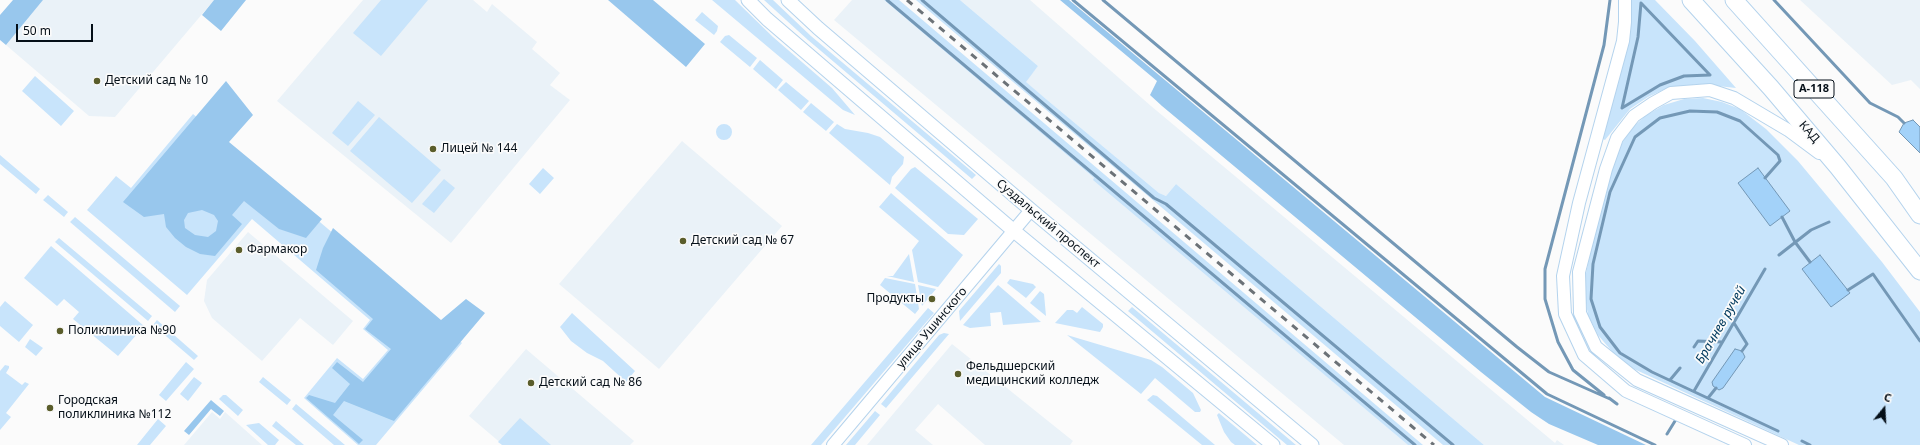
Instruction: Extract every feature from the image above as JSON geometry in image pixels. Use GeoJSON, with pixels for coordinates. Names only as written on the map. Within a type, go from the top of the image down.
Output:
{"type":"FeatureCollection","features":[{"type":"Feature","properties":{"kind":"highway","name":"КАД"},"geometry":{"type":"LineString","coordinates":[[1690,0],[1766,82],[1838,167],[1920,271]]}},
{"type":"Feature","properties":{"kind":"highway","name":"А-118"},"geometry":{"type":"LineString","coordinates":[[1734,0],[1894,178],[1920,215]]}},
{"type":"Feature","properties":{"kind":"main road"},"geometry":{"type":"LineString","coordinates":[[748,0],[767,19],[1014,231],[1273,445]]}},
{"type":"Feature","properties":{"kind":"main road","name":"Суздальский проспект"},"geometry":{"type":"LineString","coordinates":[[788,0],[818,28],[1031,210],[1312,445]]}},
{"type":"Feature","properties":{"kind":"street"},"geometry":{"type":"LineString","coordinates":[[1625,0],[1623,41],[1579,203],[1563,276],[1565,314],[1584,355],[1626,391],[1745,445]]}},
{"type":"Feature","properties":{"kind":"street"},"geometry":{"type":"LineString","coordinates":[[1782,445],[1636,380],[1596,347],[1580,313],[1579,272],[1606,169],[1617,138],[1634,116],[1653,103],[1671,94],[1710,90],[1734,98],[1788,130],[1838,167]]}},
{"type":"Feature","properties":{"kind":"street","name":"улица Ушинского"},"geometry":{"type":"LineString","coordinates":[[833,445],[1031,210]]}},
{"type":"Feature","properties":{"kind":"shaded area"},"geometry":{"type":"Polygon","coordinates":[[[13,0],[43,0],[6,45],[0,40],[0,15],[13,0]]]}},
{"type":"Feature","properties":{"kind":"shaded area","name":"Детский сад № 10"},"geometry":{"type":"Polygon","coordinates":[[[43,0],[214,0],[115,117],[89,116],[6,45],[43,0]]]}},
{"type":"Feature","properties":{"kind":"shaded area"},"geometry":{"type":"Polygon","coordinates":[[[214,0],[246,0],[221,31],[202,15],[214,0]]]}},
{"type":"Feature","properties":{"kind":"shaded area","name":"Лицей № 144"},"geometry":{"type":"Polygon","coordinates":[[[363,0],[473,0],[487,12],[492,4],[537,42],[532,49],[560,73],[550,85],[570,100],[451,243],[277,101],[363,0]]]}},
{"type":"Feature","properties":{"kind":"shaded area"},"geometry":{"type":"Polygon","coordinates":[[[381,0],[428,0],[381,56],[353,33],[381,0]]]}},
{"type":"Feature","properties":{"kind":"shaded area"},"geometry":{"type":"Polygon","coordinates":[[[608,0],[653,0],[705,44],[686,67],[608,0]]]}},
{"type":"Feature","properties":{"kind":"shaded area"},"geometry":{"type":"Polygon","coordinates":[[[712,0],[735,0],[773,37],[832,88],[855,115],[843,110],[712,0]]]}},
{"type":"Feature","properties":{"kind":"shaded area"},"geometry":{"type":"Polygon","coordinates":[[[764,0],[773,0],[811,36],[976,175],[972,179],[808,40],[764,0]]]}},
{"type":"Feature","properties":{"kind":"shaded area"},"geometry":{"type":"Polygon","coordinates":[[[852,0],[884,0],[1408,445],[1344,445],[834,20],[852,0]]]}},
{"type":"Feature","properties":{"kind":"shaded area"},"geometry":{"type":"Polygon","coordinates":[[[884,0],[899,0],[1423,445],[1408,445],[1093,180],[1094,178],[884,0]]]}},
{"type":"Feature","properties":{"kind":"shaded area"},"geometry":{"type":"Polygon","coordinates":[[[916,0],[960,0],[1038,66],[1026,82],[1046,99],[1159,193],[1166,196],[1176,184],[1484,445],[1443,445],[916,0]]]}},
{"type":"Feature","properties":{"kind":"shaded area"},"geometry":{"type":"Polygon","coordinates":[[[960,0],[1030,0],[1151,106],[1555,443],[1557,440],[1564,445],[1484,445],[1176,184],[1166,196],[1159,193],[1025,82],[1038,66],[960,0]]]}},
{"type":"Feature","properties":{"kind":"shaded area"},"geometry":{"type":"Polygon","coordinates":[[[1060,0],[1069,0],[1545,397],[1646,445],[1598,445],[1549,424],[1531,412],[1162,106],[1150,95],[1157,81],[1060,0]]]}},
{"type":"Feature","properties":{"kind":"shaded area"},"geometry":{"type":"Polygon","coordinates":[[[1631,0],[1655,0],[1695,41],[1736,88],[1699,84],[1665,89],[1648,97],[1630,109],[1605,140],[1603,139],[1628,30],[1631,0]]]}},
{"type":"Feature","properties":{"kind":"shaded area"},"geometry":{"type":"Polygon","coordinates":[[[1800,0],[1920,0],[1920,89],[1911,80],[1892,85],[1800,0]]]}},
{"type":"Feature","properties":{"kind":"shaded area"},"geometry":{"type":"Polygon","coordinates":[[[702,12],[718,26],[714,35],[695,20],[702,12]]]}},
{"type":"Feature","properties":{"kind":"shaded area"},"geometry":{"type":"Polygon","coordinates":[[[729,35],[757,58],[750,67],[720,42],[725,36],[729,35]]]}},
{"type":"Feature","properties":{"kind":"shaded area"},"geometry":{"type":"Polygon","coordinates":[[[760,60],[783,80],[776,89],[753,69],[760,60]]]}},
{"type":"Feature","properties":{"kind":"shaded area"},"geometry":{"type":"Polygon","coordinates":[[[35,76],[74,111],[61,126],[22,91],[35,76]]]}},
{"type":"Feature","properties":{"kind":"shaded area"},"geometry":{"type":"Polygon","coordinates":[[[226,81],[253,115],[229,142],[322,219],[306,238],[279,229],[244,201],[232,215],[242,224],[215,256],[200,254],[186,247],[175,238],[166,227],[164,214],[144,217],[123,202],[226,81]],[[202,210],[188,213],[184,220],[185,228],[195,235],[208,237],[216,231],[218,221],[214,215],[202,210]]]}},
{"type":"Feature","properties":{"kind":"shaded area"},"geometry":{"type":"Polygon","coordinates":[[[786,82],[809,101],[801,110],[778,90],[786,82]]]}},
{"type":"Feature","properties":{"kind":"shaded area"},"geometry":{"type":"Polygon","coordinates":[[[1703,98],[1722,102],[1740,109],[1766,129],[1798,161],[1882,262],[1920,312],[1920,445],[1799,445],[1634,369],[1615,355],[1598,335],[1588,315],[1585,297],[1586,273],[1605,187],[1616,153],[1630,130],[1645,116],[1664,105],[1684,99],[1703,98]]]}},
{"type":"Feature","properties":{"kind":"shaded area"},"geometry":{"type":"Polygon","coordinates":[[[358,101],[375,115],[348,146],[332,133],[358,101]]]}},
{"type":"Feature","properties":{"kind":"shaded area"},"geometry":{"type":"Polygon","coordinates":[[[811,103],[834,122],[826,131],[803,112],[811,103]]]}},
{"type":"Feature","properties":{"kind":"shaded area"},"geometry":{"type":"Polygon","coordinates":[[[193,114],[462,343],[376,445],[358,445],[304,398],[337,358],[363,379],[388,350],[363,329],[370,320],[252,219],[187,295],[87,210],[116,176],[131,188],[193,114]]]}},
{"type":"Feature","properties":{"kind":"shaded area"},"geometry":{"type":"Polygon","coordinates":[[[379,117],[441,170],[412,203],[350,151],[379,117]]]}},
{"type":"Feature","properties":{"kind":"shaded area"},"geometry":{"type":"Polygon","coordinates":[[[1913,120],[1920,127],[1920,153],[1899,132],[1904,123],[1913,120]]]}},
{"type":"Feature","properties":{"kind":"shaded area"},"geometry":{"type":"Polygon","coordinates":[[[724,124],[730,126],[732,132],[730,138],[724,140],[718,138],[716,132],[718,126],[724,124]]]}},
{"type":"Feature","properties":{"kind":"shaded area"},"geometry":{"type":"Polygon","coordinates":[[[837,124],[845,129],[868,133],[880,137],[904,157],[903,164],[892,177],[890,185],[829,133],[837,124]]]}},
{"type":"Feature","properties":{"kind":"shaded area","name":"Детский сад № 67"},"geometry":{"type":"Polygon","coordinates":[[[682,141],[782,226],[659,369],[559,284],[682,141]]]}},
{"type":"Feature","properties":{"kind":"shaded area"},"geometry":{"type":"Polygon","coordinates":[[[0,155],[40,189],[36,194],[0,164],[0,155]]]}},
{"type":"Feature","properties":{"kind":"shaded area"},"geometry":{"type":"Polygon","coordinates":[[[915,167],[978,219],[964,235],[948,234],[895,188],[911,169],[915,167]]]}},
{"type":"Feature","properties":{"kind":"shaded area"},"geometry":{"type":"Polygon","coordinates":[[[543,168],[554,178],[540,194],[529,184],[543,168]]]}},
{"type":"Feature","properties":{"kind":"shaded area"},"geometry":{"type":"Polygon","coordinates":[[[1758,168],[1790,211],[1770,226],[1738,183],[1758,168]]]}},
{"type":"Feature","properties":{"kind":"shaded area"},"geometry":{"type":"Polygon","coordinates":[[[444,179],[455,188],[434,213],[422,204],[444,179]]]}},
{"type":"Feature","properties":{"kind":"shaded area"},"geometry":{"type":"Polygon","coordinates":[[[891,193],[963,255],[938,287],[918,282],[912,250],[919,241],[879,207],[891,193]]]}},
{"type":"Feature","properties":{"kind":"shaded area"},"geometry":{"type":"Polygon","coordinates":[[[48,195],[68,212],[64,217],[43,200],[48,195]]]}},
{"type":"Feature","properties":{"kind":"shaded area"},"geometry":{"type":"Polygon","coordinates":[[[75,217],[180,306],[175,312],[70,222],[75,217]]]}},
{"type":"Feature","properties":{"kind":"shaded area"},"geometry":{"type":"Polygon","coordinates":[[[333,228],[441,320],[466,299],[485,313],[394,421],[344,401],[333,415],[363,440],[359,444],[306,398],[309,395],[335,403],[350,384],[332,368],[337,362],[363,382],[391,349],[365,329],[373,319],[316,270],[323,248],[333,228]]]}},
{"type":"Feature","properties":{"kind":"shaded area"},"geometry":{"type":"Polygon","coordinates":[[[248,232],[353,321],[333,345],[300,318],[262,361],[212,318],[204,301],[207,280],[248,232]]]}},
{"type":"Feature","properties":{"kind":"shaded area"},"geometry":{"type":"Polygon","coordinates":[[[59,238],[152,316],[148,321],[55,242],[59,238]]]}},
{"type":"Feature","properties":{"kind":"shaded area"},"geometry":{"type":"Polygon","coordinates":[[[51,246],[144,326],[118,356],[73,319],[79,312],[64,299],[57,306],[24,278],[51,246]]]}},
{"type":"Feature","properties":{"kind":"shaded area"},"geometry":{"type":"Polygon","coordinates":[[[909,254],[914,282],[887,276],[893,276],[909,254]]]}},
{"type":"Feature","properties":{"kind":"shaded area"},"geometry":{"type":"Polygon","coordinates":[[[1820,255],[1850,293],[1831,307],[1802,269],[1820,255]]]}},
{"type":"Feature","properties":{"kind":"shaded area"},"geometry":{"type":"Polygon","coordinates":[[[999,264],[1001,266],[1001,273],[960,321],[959,311],[999,264]]]}},
{"type":"Feature","properties":{"kind":"shaded area"},"geometry":{"type":"Polygon","coordinates":[[[885,278],[915,284],[919,309],[915,314],[880,285],[885,278]]]}},
{"type":"Feature","properties":{"kind":"shaded area"},"geometry":{"type":"Polygon","coordinates":[[[1010,279],[1033,284],[1036,287],[1026,298],[1007,283],[1010,279]]]}},
{"type":"Feature","properties":{"kind":"shaded area"},"geometry":{"type":"Polygon","coordinates":[[[918,285],[936,289],[922,306],[918,285]]]}},
{"type":"Feature","properties":{"kind":"shaded area"},"geometry":{"type":"Polygon","coordinates":[[[998,285],[1041,322],[1003,325],[1001,312],[990,313],[991,326],[970,328],[963,325],[998,285]]]}},
{"type":"Feature","properties":{"kind":"shaded area"},"geometry":{"type":"Polygon","coordinates":[[[1040,291],[1044,294],[1046,316],[1030,303],[1040,291]]]}},
{"type":"Feature","properties":{"kind":"shaded area"},"geometry":{"type":"Polygon","coordinates":[[[5,301],[33,325],[19,342],[0,326],[0,307],[5,301]]]}},
{"type":"Feature","properties":{"kind":"shaded area"},"geometry":{"type":"Polygon","coordinates":[[[1082,307],[1103,324],[1100,332],[1055,323],[1067,310],[1073,310],[1077,313],[1082,307]]]}},
{"type":"Feature","properties":{"kind":"shaded area"},"geometry":{"type":"Polygon","coordinates":[[[1132,307],[1296,445],[1287,445],[1128,311],[1132,307]]]}},
{"type":"Feature","properties":{"kind":"shaded area"},"geometry":{"type":"Polygon","coordinates":[[[928,308],[934,313],[821,445],[811,445],[928,308]]]}},
{"type":"Feature","properties":{"kind":"shaded area"},"geometry":{"type":"Polygon","coordinates":[[[572,313],[635,371],[626,382],[603,361],[587,353],[571,341],[560,327],[572,313]]]}},
{"type":"Feature","properties":{"kind":"shaded area"},"geometry":{"type":"Polygon","coordinates":[[[157,320],[198,356],[194,360],[153,325],[157,320]]]}},
{"type":"Feature","properties":{"kind":"shaded area"},"geometry":{"type":"Polygon","coordinates":[[[944,333],[949,334],[886,408],[881,404],[939,335],[944,333]]]}},
{"type":"Feature","properties":{"kind":"shaded area"},"geometry":{"type":"Polygon","coordinates":[[[1067,335],[1151,360],[1162,367],[1193,393],[1201,410],[1200,412],[1195,412],[1155,378],[1141,394],[1067,335]]]}},
{"type":"Feature","properties":{"kind":"shaded area"},"geometry":{"type":"Polygon","coordinates":[[[30,339],[43,348],[36,356],[25,347],[30,339]]]}},
{"type":"Feature","properties":{"kind":"shaded area","name":"Фельдшерский медицинский колледж"},"geometry":{"type":"Polygon","coordinates":[[[952,344],[1073,441],[1070,445],[985,445],[938,404],[915,430],[933,445],[867,445],[952,344]]]}},
{"type":"Feature","properties":{"kind":"shaded area","name":"Детский сад № 86"},"geometry":{"type":"Polygon","coordinates":[[[526,349],[634,441],[630,445],[503,445],[469,416],[526,349]]]}},
{"type":"Feature","properties":{"kind":"shaded area"},"geometry":{"type":"Polygon","coordinates":[[[1735,349],[1742,351],[1745,357],[1723,388],[1719,390],[1713,386],[1712,382],[1735,349]]]}},
{"type":"Feature","properties":{"kind":"shaded area"},"geometry":{"type":"Polygon","coordinates":[[[186,362],[194,369],[166,401],[159,395],[186,362]]]}},
{"type":"Feature","properties":{"kind":"shaded area"},"geometry":{"type":"Polygon","coordinates":[[[5,365],[9,366],[6,373],[22,385],[25,382],[29,384],[6,413],[11,417],[0,430],[0,371],[5,365]]]}},
{"type":"Feature","properties":{"kind":"shaded area"},"geometry":{"type":"Polygon","coordinates":[[[194,377],[202,383],[188,401],[180,394],[194,377]]]}},
{"type":"Feature","properties":{"kind":"shaded area"},"geometry":{"type":"Polygon","coordinates":[[[263,377],[291,400],[287,405],[259,382],[263,377]]]}},
{"type":"Feature","properties":{"kind":"shaded area"},"geometry":{"type":"Polygon","coordinates":[[[223,395],[226,395],[243,410],[238,416],[219,399],[223,395]]]}},
{"type":"Feature","properties":{"kind":"shaded area"},"geometry":{"type":"Polygon","coordinates":[[[1153,395],[1157,396],[1215,445],[1202,445],[1147,400],[1153,395]]]}},
{"type":"Feature","properties":{"kind":"shaded area"},"geometry":{"type":"Polygon","coordinates":[[[211,400],[224,411],[220,416],[211,409],[189,435],[184,431],[211,400]]]}},
{"type":"Feature","properties":{"kind":"shaded area"},"geometry":{"type":"Polygon","coordinates":[[[296,404],[345,445],[334,445],[292,409],[296,404]]]}},
{"type":"Feature","properties":{"kind":"shaded area"},"geometry":{"type":"Polygon","coordinates":[[[875,411],[880,415],[855,445],[846,445],[875,411]]]}},
{"type":"Feature","properties":{"kind":"shaded area"},"geometry":{"type":"Polygon","coordinates":[[[212,412],[220,419],[225,412],[262,445],[184,445],[212,412]]]}},
{"type":"Feature","properties":{"kind":"shaded area"},"geometry":{"type":"Polygon","coordinates":[[[1219,413],[1257,445],[1235,445],[1231,442],[1224,432],[1217,415],[1219,413]]]}},
{"type":"Feature","properties":{"kind":"shaded area"},"geometry":{"type":"Polygon","coordinates":[[[520,418],[551,445],[502,445],[498,442],[520,418]]]}},
{"type":"Feature","properties":{"kind":"shaded area"},"geometry":{"type":"Polygon","coordinates":[[[158,419],[166,426],[150,445],[137,445],[158,419]]]}},
{"type":"Feature","properties":{"kind":"shaded area"},"geometry":{"type":"Polygon","coordinates":[[[276,421],[304,445],[296,445],[272,426],[276,421]]]}},
{"type":"Feature","properties":{"kind":"shaded area"},"geometry":{"type":"Polygon","coordinates":[[[259,423],[279,440],[275,445],[268,445],[246,425],[259,423]]]}},
{"type":"Feature","properties":{"kind":"waterway"},"geometry":{"type":"LineString","coordinates":[[887,0],[1415,445]]}},
{"type":"Feature","properties":{"kind":"waterway"},"geometry":{"type":"LineString","coordinates":[[922,0],[1154,198],[1166,204],[1453,445]]}},
{"type":"Feature","properties":{"kind":"waterway"},"geometry":{"type":"LineString","coordinates":[[1073,0],[1547,394],[1655,445]]}},
{"type":"Feature","properties":{"kind":"waterway"},"geometry":{"type":"LineString","coordinates":[[1103,0],[1517,347],[1549,372],[1610,399]]}},
{"type":"Feature","properties":{"kind":"waterway"},"geometry":{"type":"LineString","coordinates":[[1604,395],[1573,370],[1558,342],[1545,299],[1545,269],[1604,45],[1610,0]]}},
{"type":"Feature","properties":{"kind":"waterway"},"geometry":{"type":"LineString","coordinates":[[1774,0],[1870,103],[1898,117],[1904,123]]}},
{"type":"Feature","properties":{"kind":"waterway"},"geometry":{"type":"LineString","coordinates":[[1641,3],[1638,37],[1622,108],[1660,85],[1684,76],[1710,75]]}},
{"type":"Feature","properties":{"kind":"waterway"},"geometry":{"type":"LineString","coordinates":[[1641,3],[1710,75]]}},
{"type":"Feature","properties":{"kind":"waterway"},"geometry":{"type":"LineString","coordinates":[[1765,178],[1780,161],[1778,155],[1740,121],[1717,112],[1690,111],[1660,118],[1635,137],[1610,192],[1593,264],[1591,299],[1600,327],[1620,353],[1652,372],[1778,431]]}},
{"type":"Feature","properties":{"kind":"waterway","name":"Брачнев ручей"},"geometry":{"type":"LineString","coordinates":[[1782,217],[1795,242],[1810,262]]}},
{"type":"Feature","properties":{"kind":"waterway","name":"Брачнев ручей"},"geometry":{"type":"LineString","coordinates":[[1779,255],[1811,230],[1829,222]]}},
{"type":"Feature","properties":{"kind":"waterway","name":"Брачнев ручей"},"geometry":{"type":"LineString","coordinates":[[1694,391],[1765,269]]}},
{"type":"Feature","properties":{"kind":"waterway"},"geometry":{"type":"LineString","coordinates":[[1848,290],[1873,274],[1920,341]]}},
{"type":"Feature","properties":{"kind":"waterway"},"geometry":{"type":"LineString","coordinates":[[1734,323],[1747,344],[1742,351]]}},
{"type":"Feature","properties":{"kind":"waterway"},"geometry":{"type":"LineString","coordinates":[[1694,347],[1698,341],[1722,342]]}},
{"type":"Feature","properties":{"kind":"waterway"},"geometry":{"type":"LineString","coordinates":[[1670,380],[1680,368]]}},
{"type":"Feature","properties":{"kind":"waterway"},"geometry":{"type":"LineString","coordinates":[[1708,398],[1716,388]]}},
{"type":"Feature","properties":{"kind":"waterway"},"geometry":{"type":"LineString","coordinates":[[1609,398],[1617,404]]}},
{"type":"Feature","properties":{"kind":"waterway","name":"Брачнев ручей"},"geometry":{"type":"LineString","coordinates":[[1667,434],[1675,421]]}},
{"type":"Feature","properties":{"kind":"waterway"},"geometry":{"type":"LineString","coordinates":[[1802,441],[1810,445]]}},
{"type":"Feature","properties":{"kind":"railway"},"geometry":{"type":"LineString","coordinates":[[907,0],[1434,445]]}},
{"type":"Feature","properties":{"kind":"place","name":"Детский сад № 10"},"geometry":{"type":"Point","coordinates":[97,81]}},
{"type":"Feature","properties":{"kind":"place","name":"Лицей № 144"},"geometry":{"type":"Point","coordinates":[433,149]}},
{"type":"Feature","properties":{"kind":"place","name":"Детский сад № 67"},"geometry":{"type":"Point","coordinates":[683,241]}},
{"type":"Feature","properties":{"kind":"place","name":"Фармакор"},"geometry":{"type":"Point","coordinates":[239,250]}},
{"type":"Feature","properties":{"kind":"place","name":"Продукты"},"geometry":{"type":"Point","coordinates":[932,299]}},
{"type":"Feature","properties":{"kind":"place","name":"Поликлиника №90"},"geometry":{"type":"Point","coordinates":[60,331]}},
{"type":"Feature","properties":{"kind":"place","name":"Фельдшерский медицинский колледж"},"geometry":{"type":"Point","coordinates":[958,374]}},
{"type":"Feature","properties":{"kind":"place","name":"Детский сад № 86"},"geometry":{"type":"Point","coordinates":[531,383]}},
{"type":"Feature","properties":{"kind":"place","name":"Городская поликлиника №112"},"geometry":{"type":"Point","coordinates":[50,408]}}]}
